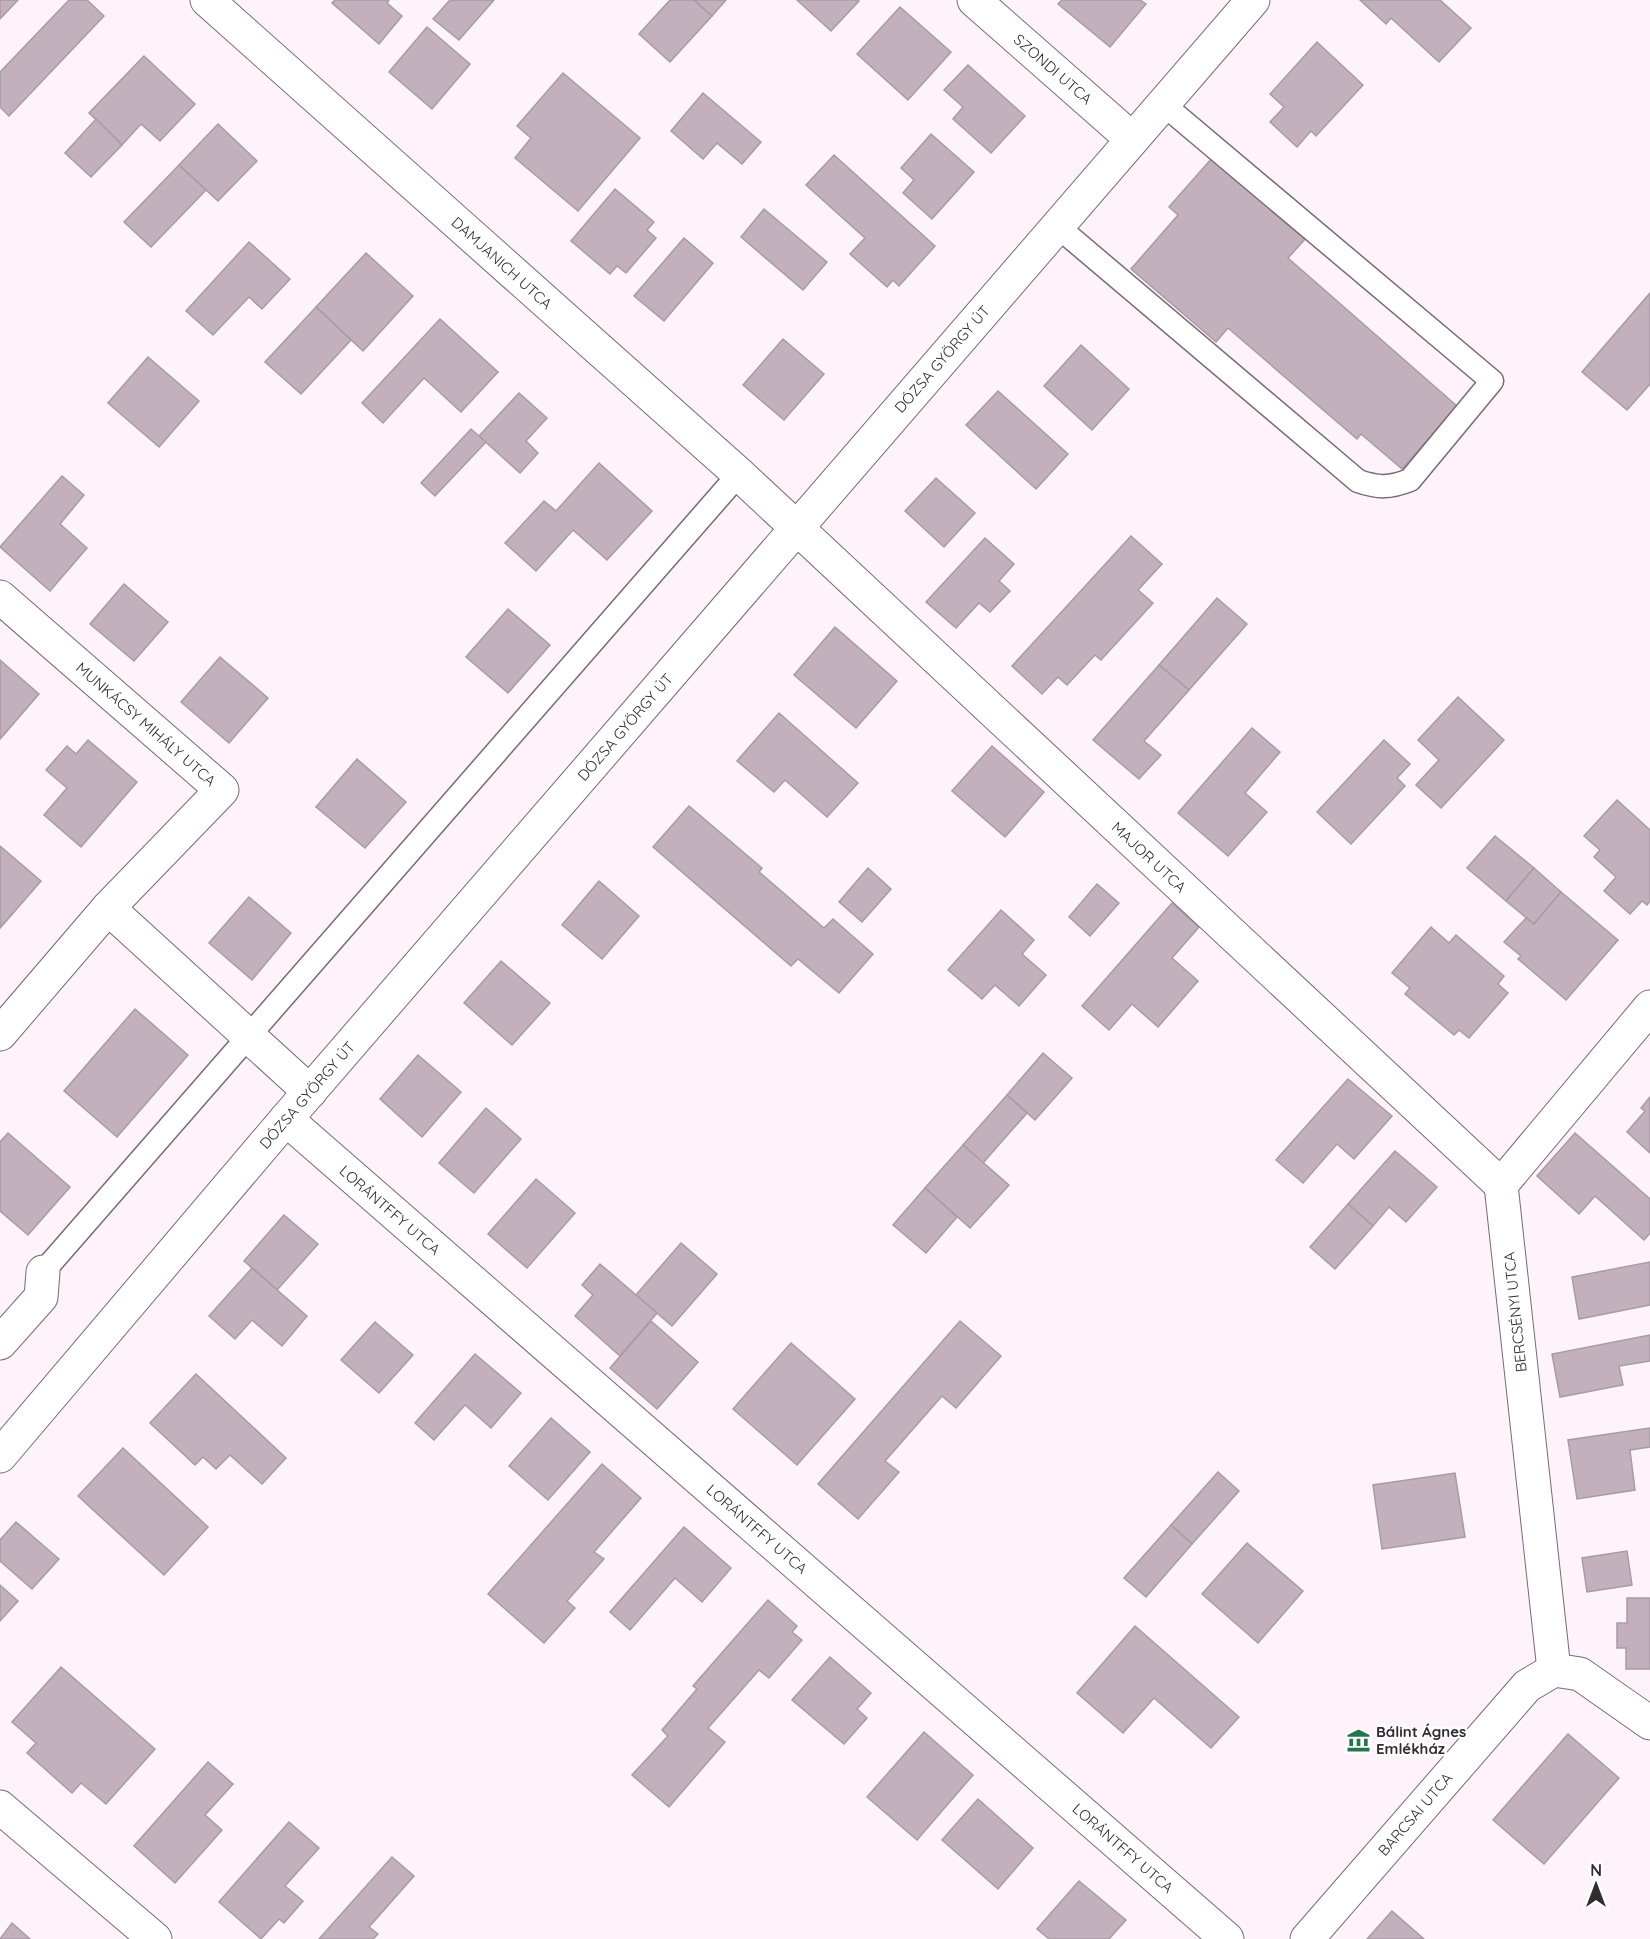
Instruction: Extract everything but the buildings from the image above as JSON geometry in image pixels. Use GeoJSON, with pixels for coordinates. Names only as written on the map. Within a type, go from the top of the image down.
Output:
{"type":"FeatureCollection","features":[{"type":"Feature","properties":{"kind":"street","name":"DAMJANICH UTCA"},"geometry":{"type":"LineString","coordinates":[[207,0],[739,474],[796,529]]}},
{"type":"Feature","properties":{"kind":"street","name":"SZONDI UTCA"},"geometry":{"type":"LineString","coordinates":[[974,0],[1132,139]]}},
{"type":"Feature","properties":{"kind":"street","name":"DÓZSA GYÖRGY ÚT"},"geometry":{"type":"LineString","coordinates":[[0,1456],[286,1119],[1252,0]]}},
{"type":"Feature","properties":{"kind":"street","name":"MAJOR UTCA"},"geometry":{"type":"LineString","coordinates":[[796,529],[1501,1185]]}},
{"type":"Feature","properties":{"kind":"street","name":"MUNKÁCSY MIHÁLY UTCA"},"geometry":{"type":"LineString","coordinates":[[0,597],[222,790],[108,908]]}},
{"type":"Feature","properties":{"kind":"street"},"geometry":{"type":"LineString","coordinates":[[0,1034],[108,908],[310,1092]]}},
{"type":"Feature","properties":{"kind":"street"},"geometry":{"type":"LineString","coordinates":[[1501,1185],[1650,1007]]}},
{"type":"Feature","properties":{"kind":"street","name":"LORÁNTFFY UTCA"},"geometry":{"type":"LineString","coordinates":[[286,1119],[1227,1939]]}},
{"type":"Feature","properties":{"kind":"street","name":"BERCSÉNYI UTCA"},"geometry":{"type":"LineString","coordinates":[[1501,1185],[1554,1670]]}},
{"type":"Feature","properties":{"kind":"street"},"geometry":{"type":"LineString","coordinates":[[0,1343],[41,1297],[43,1272]]}},
{"type":"Feature","properties":{"kind":"street"},"geometry":{"type":"LineString","coordinates":[[1554,1670],[1580,1674],[1650,1723]]}},
{"type":"Feature","properties":{"kind":"street","name":"BARCSAI UTCA"},"geometry":{"type":"LineString","coordinates":[[1307,1939],[1527,1686],[1554,1670]]}},
{"type":"Feature","properties":{"kind":"street"},"geometry":{"type":"LineString","coordinates":[[0,1807],[155,1939]]}},
{"type":"Feature","properties":{"kind":"lane"},"geometry":{"type":"LineString","coordinates":[[1058,226],[1358,481],[1377,487],[1393,487],[1410,480],[1492,381],[1163,104]]}},
{"type":"Feature","properties":{"kind":"lane"},"geometry":{"type":"LineString","coordinates":[[43,1272],[739,474]]}},
{"type":"Feature","properties":{"kind":"place","name":"Bálint Ágnes Emlékház"},"geometry":{"type":"Point","coordinates":[1358,1740]}}]}
